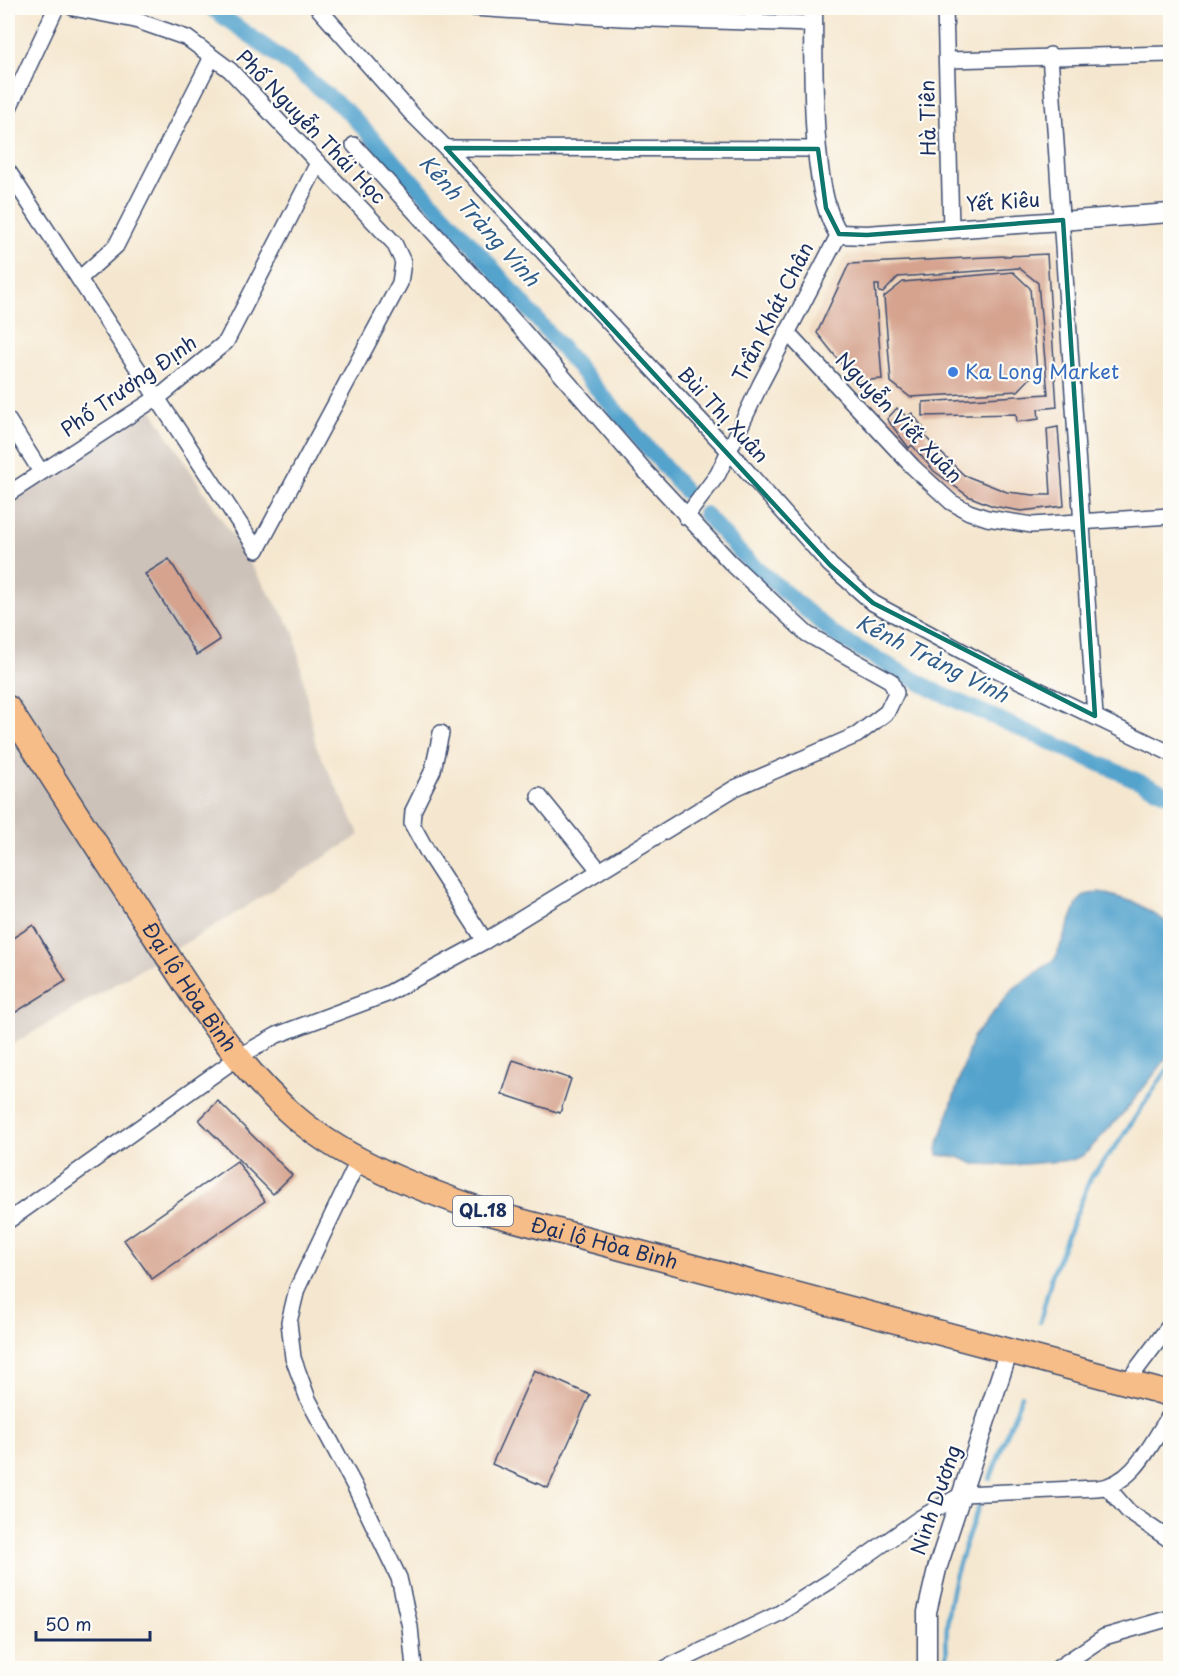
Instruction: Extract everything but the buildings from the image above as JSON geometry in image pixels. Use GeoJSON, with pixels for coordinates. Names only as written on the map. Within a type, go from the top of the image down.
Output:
{"type":"FeatureCollection","features":[{"type":"Feature","properties":{"kind":"highway","name":"Đại lộ Hòa Bình"},"geometry":{"type":"LineString","coordinates":[[8,708],[176,970],[240,1056],[276,1099],[296,1118],[359,1159],[423,1189],[490,1213],[1170,1394]]}},
{"type":"Feature","properties":{"kind":"street"},"geometry":{"type":"LineString","coordinates":[[8,110],[56,8]]}},
{"type":"Feature","properties":{"kind":"street","name":"Phố Nguyễn Thái Học"},"geometry":{"type":"LineString","coordinates":[[73,8],[135,20],[187,38],[230,70],[394,243],[403,262],[400,283],[257,550],[156,397]]}},
{"type":"Feature","properties":{"kind":"street","name":"Bùi Thị Xuân"},"geometry":{"type":"LineString","coordinates":[[318,8],[412,114],[730,452],[830,566],[873,603],[994,669],[1170,753]]}},
{"type":"Feature","properties":{"kind":"street"},"geometry":{"type":"LineString","coordinates":[[474,8],[621,18],[813,16]]}},
{"type":"Feature","properties":{"kind":"street","name":"Hà Tiên"},"geometry":{"type":"LineString","coordinates":[[945,8],[951,228]]}},
{"type":"Feature","properties":{"kind":"street","name":"Trần Khát Chân"},"geometry":{"type":"LineString","coordinates":[[686,517],[714,481],[730,452],[787,332],[839,234],[826,208],[818,149],[813,16]]}},
{"type":"Feature","properties":{"kind":"street"},"geometry":{"type":"LineString","coordinates":[[948,60],[1170,54]]}},
{"type":"Feature","properties":{"kind":"street"},"geometry":{"type":"LineString","coordinates":[[1050,56],[1063,220],[1095,716]]}},
{"type":"Feature","properties":{"kind":"street"},"geometry":{"type":"LineString","coordinates":[[79,279],[116,246],[212,57]]}},
{"type":"Feature","properties":{"kind":"street"},"geometry":{"type":"LineString","coordinates":[[8,1221],[240,1056],[278,1035],[387,994],[485,941],[735,788],[857,735],[887,712],[896,693],[895,687],[886,678],[807,634],[752,584],[686,517],[354,145]]}},
{"type":"Feature","properties":{"kind":"street"},"geometry":{"type":"LineString","coordinates":[[446,148],[818,149]]}},
{"type":"Feature","properties":{"kind":"street","name":"Phố Trương Định"},"geometry":{"type":"LineString","coordinates":[[8,494],[156,397],[226,342],[318,163]]}},
{"type":"Feature","properties":{"kind":"street"},"geometry":{"type":"LineString","coordinates":[[8,171],[156,397]]}},
{"type":"Feature","properties":{"kind":"street","name":"Yết Kiêu"},"geometry":{"type":"LineString","coordinates":[[839,234],[867,235],[1170,213]]}},
{"type":"Feature","properties":{"kind":"street","name":"Nguyễn Viết Xuân"},"geometry":{"type":"LineString","coordinates":[[787,332],[913,467],[951,502],[987,518],[1012,524],[1032,525],[1170,516]]}},
{"type":"Feature","properties":{"kind":"street"},"geometry":{"type":"LineString","coordinates":[[8,420],[41,472]]}},
{"type":"Feature","properties":{"kind":"street"},"geometry":{"type":"LineString","coordinates":[[441,733],[433,770],[413,810],[412,824],[428,854],[485,941]]}},
{"type":"Feature","properties":{"kind":"street"},"geometry":{"type":"LineString","coordinates":[[539,796],[600,870]]}},
{"type":"Feature","properties":{"kind":"street"},"geometry":{"type":"LineString","coordinates":[[359,1159],[297,1289],[291,1307],[290,1336],[293,1358],[308,1399],[355,1487],[399,1578],[410,1627],[414,1668]]}},
{"type":"Feature","properties":{"kind":"street"},"geometry":{"type":"LineString","coordinates":[[1127,1382],[1170,1325]]}},
{"type":"Feature","properties":{"kind":"street","name":"Ninh Dương"},"geometry":{"type":"LineString","coordinates":[[927,1668],[925,1632],[930,1594],[946,1537],[963,1494],[1009,1350]]}},
{"type":"Feature","properties":{"kind":"street"},"geometry":{"type":"LineString","coordinates":[[666,1668],[778,1614],[832,1580],[920,1518],[963,1494],[1107,1487],[1125,1479],[1170,1414]]}},
{"type":"Feature","properties":{"kind":"street"},"geometry":{"type":"LineString","coordinates":[[1107,1487],[1129,1512],[1170,1540]]}},
{"type":"Feature","properties":{"kind":"street"},"geometry":{"type":"LineString","coordinates":[[1058,1668],[1104,1637],[1170,1618]]}},
{"type":"Feature","properties":{"kind":"highlighted area"},"geometry":{"type":"Polygon","coordinates":[[[446,148],[818,149],[826,208],[839,234],[867,235],[1063,220],[1095,716],[873,603],[830,565],[446,148]]]}},
{"type":"Feature","properties":{"kind":"shaded area","name":"Ka Long Market"},"geometry":{"type":"Polygon","coordinates":[[[1058,239],[1072,513],[1036,517],[997,512],[958,497],[921,466],[808,331],[846,255],[1058,239]]]}},
{"type":"Feature","properties":{"kind":"shaded area"},"geometry":{"type":"Polygon","coordinates":[[[151,409],[294,632],[316,746],[360,835],[228,918],[8,1047],[8,504],[151,409]]]}},
{"type":"Feature","properties":{"kind":"water"},"geometry":{"type":"Polygon","coordinates":[[[1100,892],[1136,903],[1170,924],[1170,1054],[1127,1109],[1084,1155],[1072,1160],[1013,1165],[975,1164],[958,1157],[938,1155],[937,1149],[973,1037],[1013,989],[1055,959],[1078,902],[1085,895],[1100,892]]]}},
{"type":"Feature","properties":{"kind":"waterway","name":"Kênh Tràng Vinh"},"geometry":{"type":"LineString","coordinates":[[211,8],[288,63],[349,113],[477,250],[686,492]]}},
{"type":"Feature","properties":{"kind":"waterway","name":"Kênh Tràng Vinh"},"geometry":{"type":"LineString","coordinates":[[705,514],[744,557],[836,636],[937,692],[1170,795]]}},
{"type":"Feature","properties":{"kind":"waterway"},"geometry":{"type":"LineString","coordinates":[[1040,1322],[1053,1272],[1091,1177],[1119,1142],[1170,1065]]}},
{"type":"Feature","properties":{"kind":"waterway"},"geometry":{"type":"LineString","coordinates":[[990,1479],[1022,1395]]}},
{"type":"Feature","properties":{"kind":"waterway"},"geometry":{"type":"LineString","coordinates":[[948,1668],[946,1646],[949,1604],[965,1543],[980,1503]]}},
{"type":"Feature","properties":{"kind":"place","name":"Ka Long Market"},"geometry":{"type":"Point","coordinates":[953,372]}}]}
